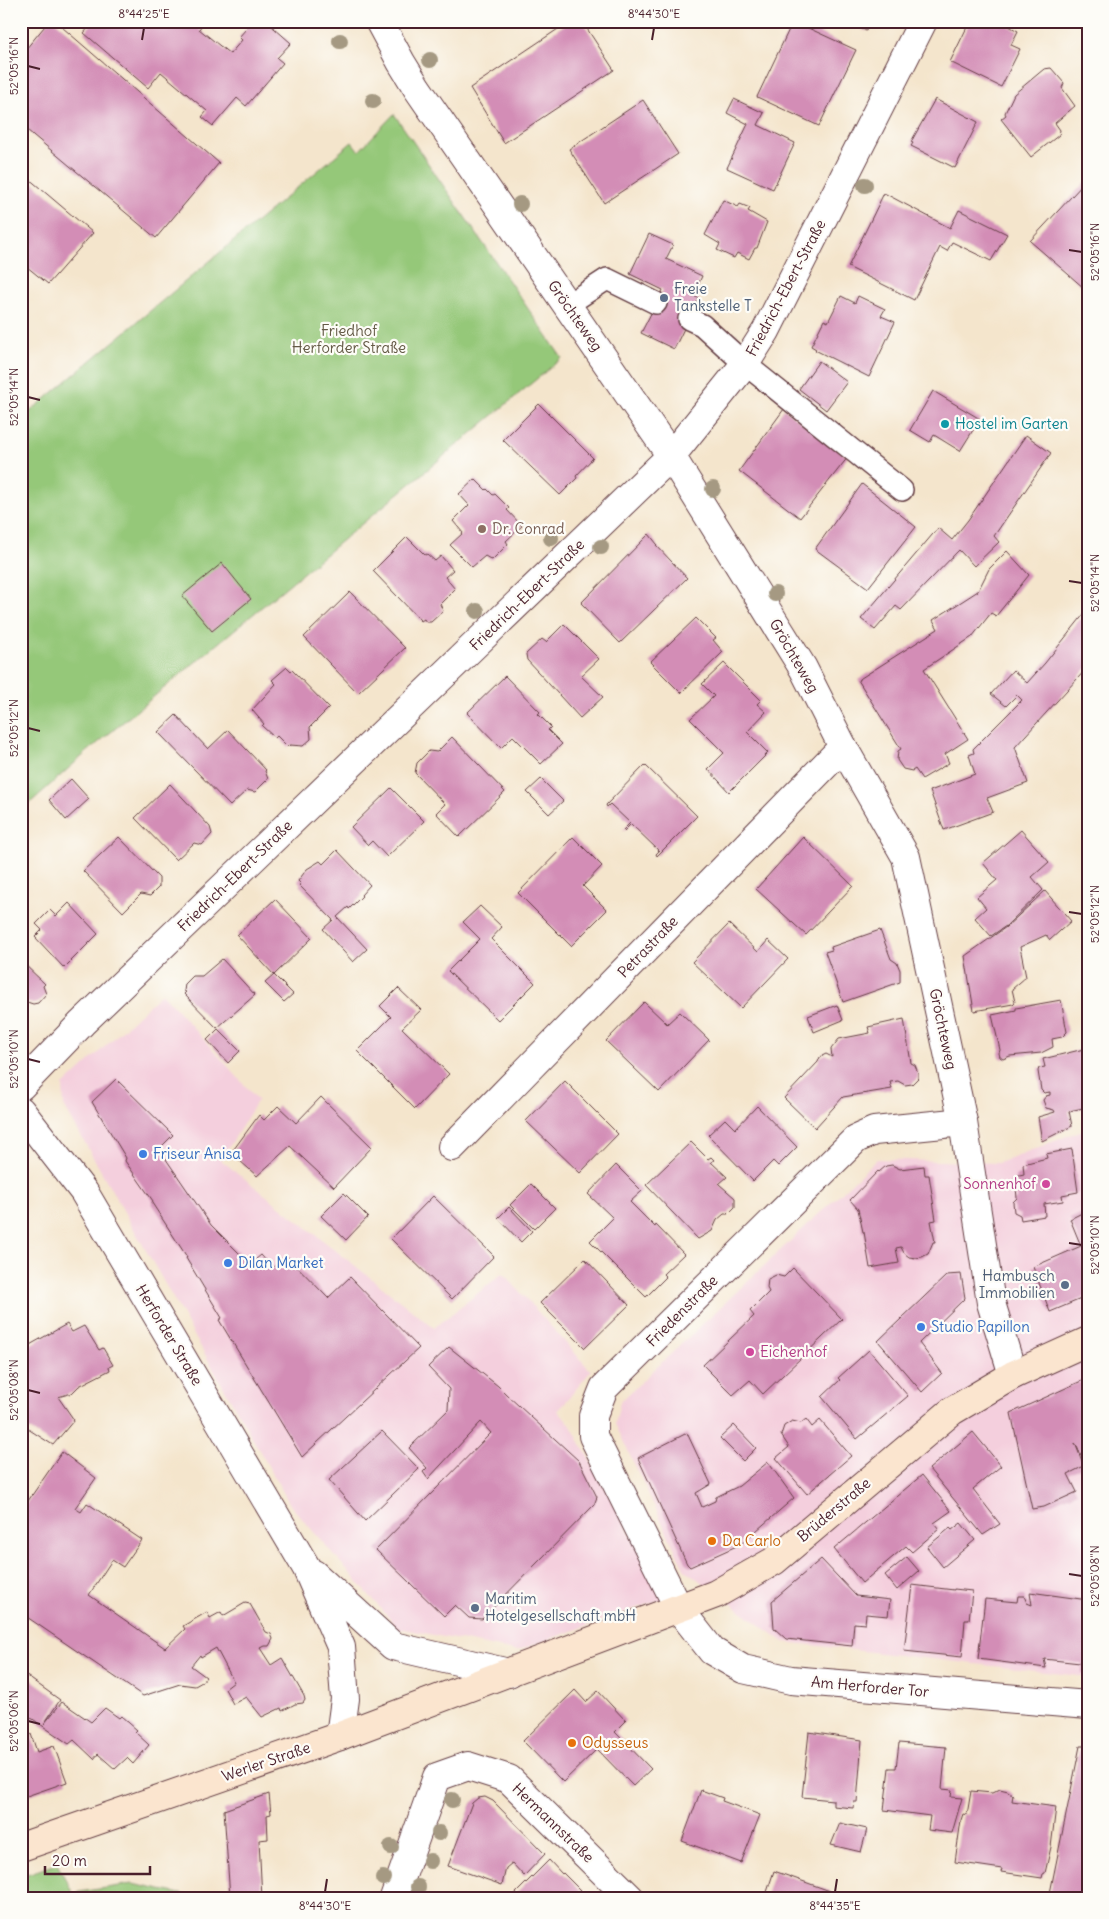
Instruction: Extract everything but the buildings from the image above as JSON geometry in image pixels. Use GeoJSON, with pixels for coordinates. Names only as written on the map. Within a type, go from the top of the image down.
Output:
{"type":"FeatureCollection","features":[{"type":"Feature","properties":{"kind":"main road","name":"Brüderstraße"},"geometry":{"type":"LineString","coordinates":[[509,1673],[716,1594],[774,1560],[952,1411],[1013,1375],[1088,1341]]}},
{"type":"Feature","properties":{"kind":"main road","name":"Werler Straße"},"geometry":{"type":"LineString","coordinates":[[21,1847],[340,1736],[509,1673]]}},
{"type":"Feature","properties":{"kind":"street","name":"Gröchteweg"},"geometry":{"type":"LineString","coordinates":[[379,21],[417,88],[671,456],[803,668],[843,747],[906,857],[963,1122],[990,1302],[1013,1375]]}},
{"type":"Feature","properties":{"kind":"street","name":"Friedrich-Ebert-Straße"},"geometry":{"type":"LineString","coordinates":[[21,1086],[89,1016],[671,456],[745,364],[766,330],[923,21]]}},
{"type":"Feature","properties":{"kind":"street","name":"Petrastraße"},"geometry":{"type":"LineString","coordinates":[[452,1147],[843,747]]}},
{"type":"Feature","properties":{"kind":"street","name":"Herforder Straße"},"geometry":{"type":"LineString","coordinates":[[21,1111],[84,1192],[306,1567],[341,1647],[346,1699],[340,1736]]}},
{"type":"Feature","properties":{"kind":"street","name":"Friedenstraße"},"geometry":{"type":"LineString","coordinates":[[679,1609],[593,1436],[592,1416],[604,1388],[856,1139],[874,1131],[963,1122]]}},
{"type":"Feature","properties":{"kind":"street","name":"Herforder Straße"},"geometry":{"type":"LineString","coordinates":[[306,1567],[393,1646],[509,1673]]}},
{"type":"Feature","properties":{"kind":"street","name":"Am Herforder Tor"},"geometry":{"type":"LineString","coordinates":[[679,1609],[712,1651],[743,1670],[791,1680],[1088,1706]]}},
{"type":"Feature","properties":{"kind":"street","name":"Hermannstraße"},"geometry":{"type":"LineString","coordinates":[[394,1898],[438,1777],[468,1766],[509,1779],[630,1898]]}},
{"type":"Feature","properties":{"kind":"lane"},"geometry":{"type":"LineString","coordinates":[[567,305],[607,279],[656,303]]}},
{"type":"Feature","properties":{"kind":"lane"},"geometry":{"type":"LineString","coordinates":[[689,319],[702,325],[745,364],[902,490]]}},
{"type":"Feature","properties":{"kind":"shaded area"},"geometry":{"type":"Polygon","coordinates":[[[162,993],[258,1100],[221,1160],[434,1328],[503,1273],[591,1371],[558,1411],[570,1424],[665,1598],[516,1651],[398,1628],[291,1506],[64,1106],[63,1086],[162,993]]]}},
{"type":"Feature","properties":{"kind":"shaded area"},"geometry":{"type":"Polygon","coordinates":[[[1088,1128],[1088,1677],[784,1642],[685,1570],[615,1424],[620,1402],[877,1159],[998,1163],[1088,1128]]]}},
{"type":"Feature","properties":{"kind":"green space","name":"Friedhof Herforder Straße"},"geometry":{"type":"Polygon","coordinates":[[[394,114],[562,358],[87,752],[21,811],[21,419],[352,142],[359,151],[394,114]]]}},
{"type":"Feature","properties":{"kind":"green space"},"geometry":{"type":"Polygon","coordinates":[[[57,1864],[73,1893],[132,1884],[200,1898],[21,1898],[21,1876],[57,1864]]]}},
{"type":"Feature","properties":{"kind":"place","name":"Freie Tankstelle T"},"geometry":{"type":"Point","coordinates":[664,298]}},
{"type":"Feature","properties":{"kind":"place","name":"Hostel im Garten"},"geometry":{"type":"Point","coordinates":[945,424]}},
{"type":"Feature","properties":{"kind":"place","name":"Dr. Conrad"},"geometry":{"type":"Point","coordinates":[482,529]}},
{"type":"Feature","properties":{"kind":"place","name":"Friseur Anisa"},"geometry":{"type":"Point","coordinates":[143,1154]}},
{"type":"Feature","properties":{"kind":"place","name":"Sonnenhof"},"geometry":{"type":"Point","coordinates":[1046,1184]}},
{"type":"Feature","properties":{"kind":"place","name":"Dilan Market"},"geometry":{"type":"Point","coordinates":[228,1263]}},
{"type":"Feature","properties":{"kind":"place","name":"Hambusch Immobilien"},"geometry":{"type":"Point","coordinates":[1065,1285]}},
{"type":"Feature","properties":{"kind":"place","name":"Studio Papillon"},"geometry":{"type":"Point","coordinates":[921,1327]}},
{"type":"Feature","properties":{"kind":"place","name":"Eichenhof"},"geometry":{"type":"Point","coordinates":[750,1352]}},
{"type":"Feature","properties":{"kind":"place","name":"Da Carlo"},"geometry":{"type":"Point","coordinates":[712,1541]}},
{"type":"Feature","properties":{"kind":"place","name":"Maritim Hotelgesellschaft mbH"},"geometry":{"type":"Point","coordinates":[475,1608]}},
{"type":"Feature","properties":{"kind":"place","name":"Odysseus"},"geometry":{"type":"Point","coordinates":[572,1743]}}]}
